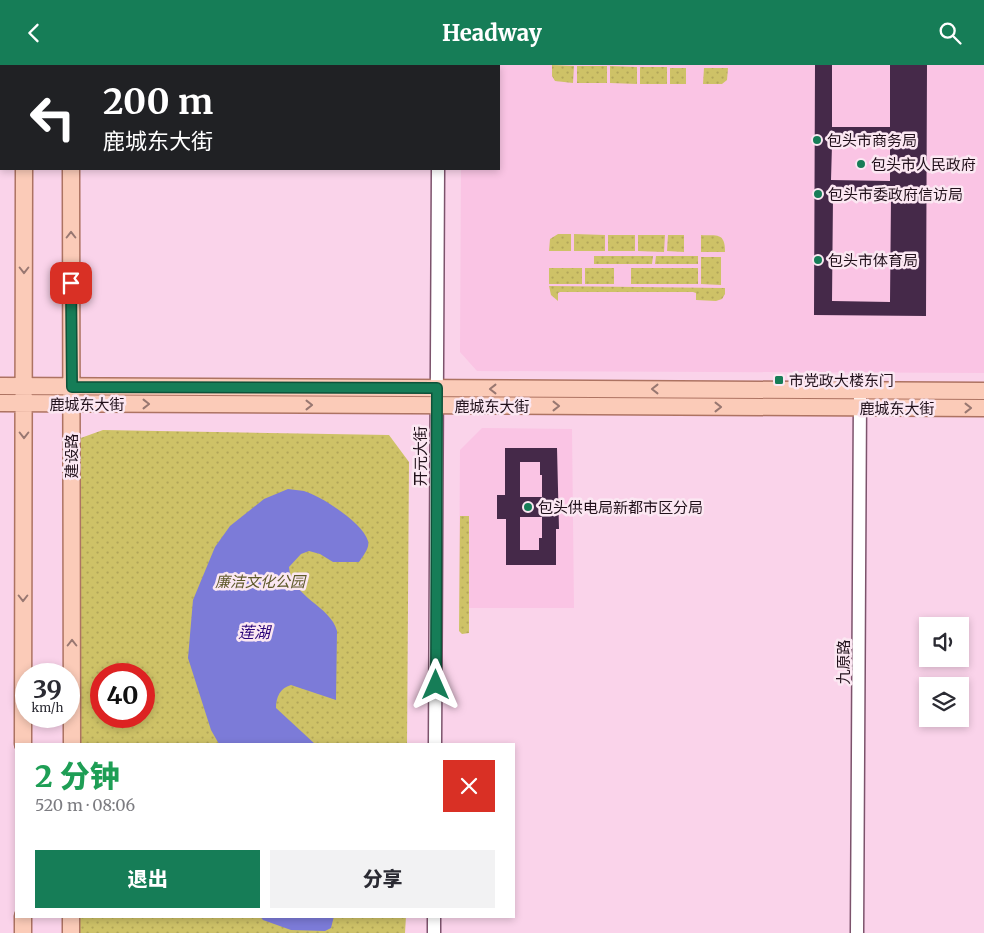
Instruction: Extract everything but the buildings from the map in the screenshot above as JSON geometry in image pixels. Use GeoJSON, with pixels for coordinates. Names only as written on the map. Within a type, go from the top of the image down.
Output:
{"type":"FeatureCollection","features":[{"type":"Feature","properties":{"kind":"main road"},"geometry":{"type":"LineString","coordinates":[[23,743],[24,170]]}},
{"type":"Feature","properties":{"kind":"main road","name":"建设路"},"geometry":{"type":"LineString","coordinates":[[71,170],[72,743]]}},
{"type":"Feature","properties":{"kind":"main road","name":"鹿城东大街"},"geometry":{"type":"LineString","coordinates":[[0,386],[984,391]]}},
{"type":"Feature","properties":{"kind":"main road","name":"鹿城东大街"},"geometry":{"type":"LineString","coordinates":[[0,403],[984,409]]}},
{"type":"Feature","properties":{"kind":"main road"},"geometry":{"type":"LineString","coordinates":[[23,918],[23,933]]}},
{"type":"Feature","properties":{"kind":"main road"},"geometry":{"type":"LineString","coordinates":[[71,918],[71,933]]}},
{"type":"Feature","properties":{"kind":"street","name":"开元大街"},"geometry":{"type":"LineString","coordinates":[[435,743],[438,170]]}},
{"type":"Feature","properties":{"kind":"street","name":"九原路"},"geometry":{"type":"LineString","coordinates":[[858,933],[860,391]]}},
{"type":"Feature","properties":{"kind":"street"},"geometry":{"type":"LineString","coordinates":[[434,918],[434,933]]}},
{"type":"Feature","properties":{"kind":"shaded area"},"geometry":{"type":"Polygon","coordinates":[[[500,65],[984,65],[984,373],[477,371],[460,352],[461,170],[500,170],[500,65]]]}},
{"type":"Feature","properties":{"kind":"shaded area"},"geometry":{"type":"Polygon","coordinates":[[[482,428],[572,429],[574,608],[459,608],[460,450],[482,428]]]}},
{"type":"Feature","properties":{"kind":"green space"},"geometry":{"type":"Polygon","coordinates":[[[552,65],[574,66],[573,83],[555,81],[552,76],[552,65]]]}},
{"type":"Feature","properties":{"kind":"green space"},"geometry":{"type":"Polygon","coordinates":[[[577,66],[607,66],[607,83],[577,83],[577,66]]]}},
{"type":"Feature","properties":{"kind":"green space"},"geometry":{"type":"Polygon","coordinates":[[[610,66],[637,67],[637,84],[610,83],[610,66]]]}},
{"type":"Feature","properties":{"kind":"green space"},"geometry":{"type":"Polygon","coordinates":[[[640,67],[667,67],[667,84],[640,84],[640,67]]]}},
{"type":"Feature","properties":{"kind":"green space"},"geometry":{"type":"Polygon","coordinates":[[[670,68],[686,68],[686,84],[670,84],[670,68]]]}},
{"type":"Feature","properties":{"kind":"green space"},"geometry":{"type":"Polygon","coordinates":[[[704,68],[728,68],[727,80],[722,84],[703,84],[704,68]]]}},
{"type":"Feature","properties":{"kind":"green space"},"geometry":{"type":"Polygon","coordinates":[[[558,234],[571,234],[571,251],[549,251],[550,239],[558,234]]]}},
{"type":"Feature","properties":{"kind":"green space"},"geometry":{"type":"Polygon","coordinates":[[[574,234],[605,235],[605,251],[574,251],[574,234]]]}},
{"type":"Feature","properties":{"kind":"green space"},"geometry":{"type":"Polygon","coordinates":[[[608,235],[635,235],[635,251],[608,251],[608,235]]]}},
{"type":"Feature","properties":{"kind":"green space"},"geometry":{"type":"Polygon","coordinates":[[[638,235],[665,235],[664,252],[638,251],[638,235]]]}},
{"type":"Feature","properties":{"kind":"green space"},"geometry":{"type":"Polygon","coordinates":[[[668,235],[684,235],[684,252],[667,251],[668,235]]]}},
{"type":"Feature","properties":{"kind":"green space"},"geometry":{"type":"Polygon","coordinates":[[[701,235],[719,236],[722,238],[725,252],[701,252],[701,235]]]}},
{"type":"Feature","properties":{"kind":"green space"},"geometry":{"type":"Polygon","coordinates":[[[594,256],[653,256],[652,264],[594,264],[594,256]]]}},
{"type":"Feature","properties":{"kind":"green space"},"geometry":{"type":"Polygon","coordinates":[[[656,256],[698,256],[698,264],[655,264],[656,256]]]}},
{"type":"Feature","properties":{"kind":"green space"},"geometry":{"type":"Polygon","coordinates":[[[701,257],[721,257],[721,285],[701,284],[701,257]]]}},
{"type":"Feature","properties":{"kind":"green space"},"geometry":{"type":"Polygon","coordinates":[[[549,268],[582,268],[582,284],[549,284],[549,268]]]}},
{"type":"Feature","properties":{"kind":"green space"},"geometry":{"type":"Polygon","coordinates":[[[585,268],[614,268],[614,284],[585,284],[585,268]]]}},
{"type":"Feature","properties":{"kind":"green space"},"geometry":{"type":"Polygon","coordinates":[[[631,268],[698,268],[698,284],[631,284],[631,268]]]}},
{"type":"Feature","properties":{"kind":"green space"},"geometry":{"type":"Polygon","coordinates":[[[549,286],[725,288],[725,294],[722,299],[716,301],[696,300],[696,293],[693,292],[560,292],[558,293],[558,301],[551,295],[549,286]]]}},
{"type":"Feature","properties":{"kind":"green space","name":"廉洁文化公园"},"geometry":{"type":"Polygon","coordinates":[[[103,430],[389,435],[409,462],[407,743],[79,743],[78,439],[103,430]]]}},
{"type":"Feature","properties":{"kind":"green space"},"geometry":{"type":"Polygon","coordinates":[[[460,516],[469,516],[469,633],[462,634],[459,631],[460,516]]]}},
{"type":"Feature","properties":{"kind":"green space"},"geometry":{"type":"Polygon","coordinates":[[[80,918],[406,918],[405,933],[79,933],[80,918]]]}},
{"type":"Feature","properties":{"kind":"water","name":"莲湖"},"geometry":{"type":"Polygon","coordinates":[[[288,489],[304,491],[341,511],[358,526],[368,541],[367,549],[359,562],[333,562],[320,554],[309,551],[301,554],[289,567],[291,577],[296,586],[327,615],[337,631],[336,700],[291,685],[281,691],[277,700],[276,708],[314,743],[218,743],[211,730],[188,658],[193,600],[215,547],[230,526],[264,499],[288,489]]]}},
{"type":"Feature","properties":{"kind":"water"},"geometry":{"type":"Polygon","coordinates":[[[262,918],[334,918],[331,928],[325,931],[291,930],[262,918]]]}},
{"type":"Feature","properties":{"kind":"place","name":"包头市商务局"},"geometry":{"type":"Point","coordinates":[817,140]}},
{"type":"Feature","properties":{"kind":"place","name":"包头市人民政府"},"geometry":{"type":"Point","coordinates":[861,164]}},
{"type":"Feature","properties":{"kind":"place","name":"包头市委政府信访局"},"geometry":{"type":"Point","coordinates":[818,194]}},
{"type":"Feature","properties":{"kind":"place","name":"包头市体育局"},"geometry":{"type":"Point","coordinates":[818,260]}},
{"type":"Feature","properties":{"kind":"place","name":"市党政大楼东门"},"geometry":{"type":"Point","coordinates":[779,380]}},
{"type":"Feature","properties":{"kind":"place","name":"包头供电局新都市区分局"},"geometry":{"type":"Point","coordinates":[528,507]}},
{"type":"Feature","properties":{"kind":"route"},"geometry":{"type":"LineString","coordinates":[[71,283],[72,387],[437,388],[436,685]]}}]}
